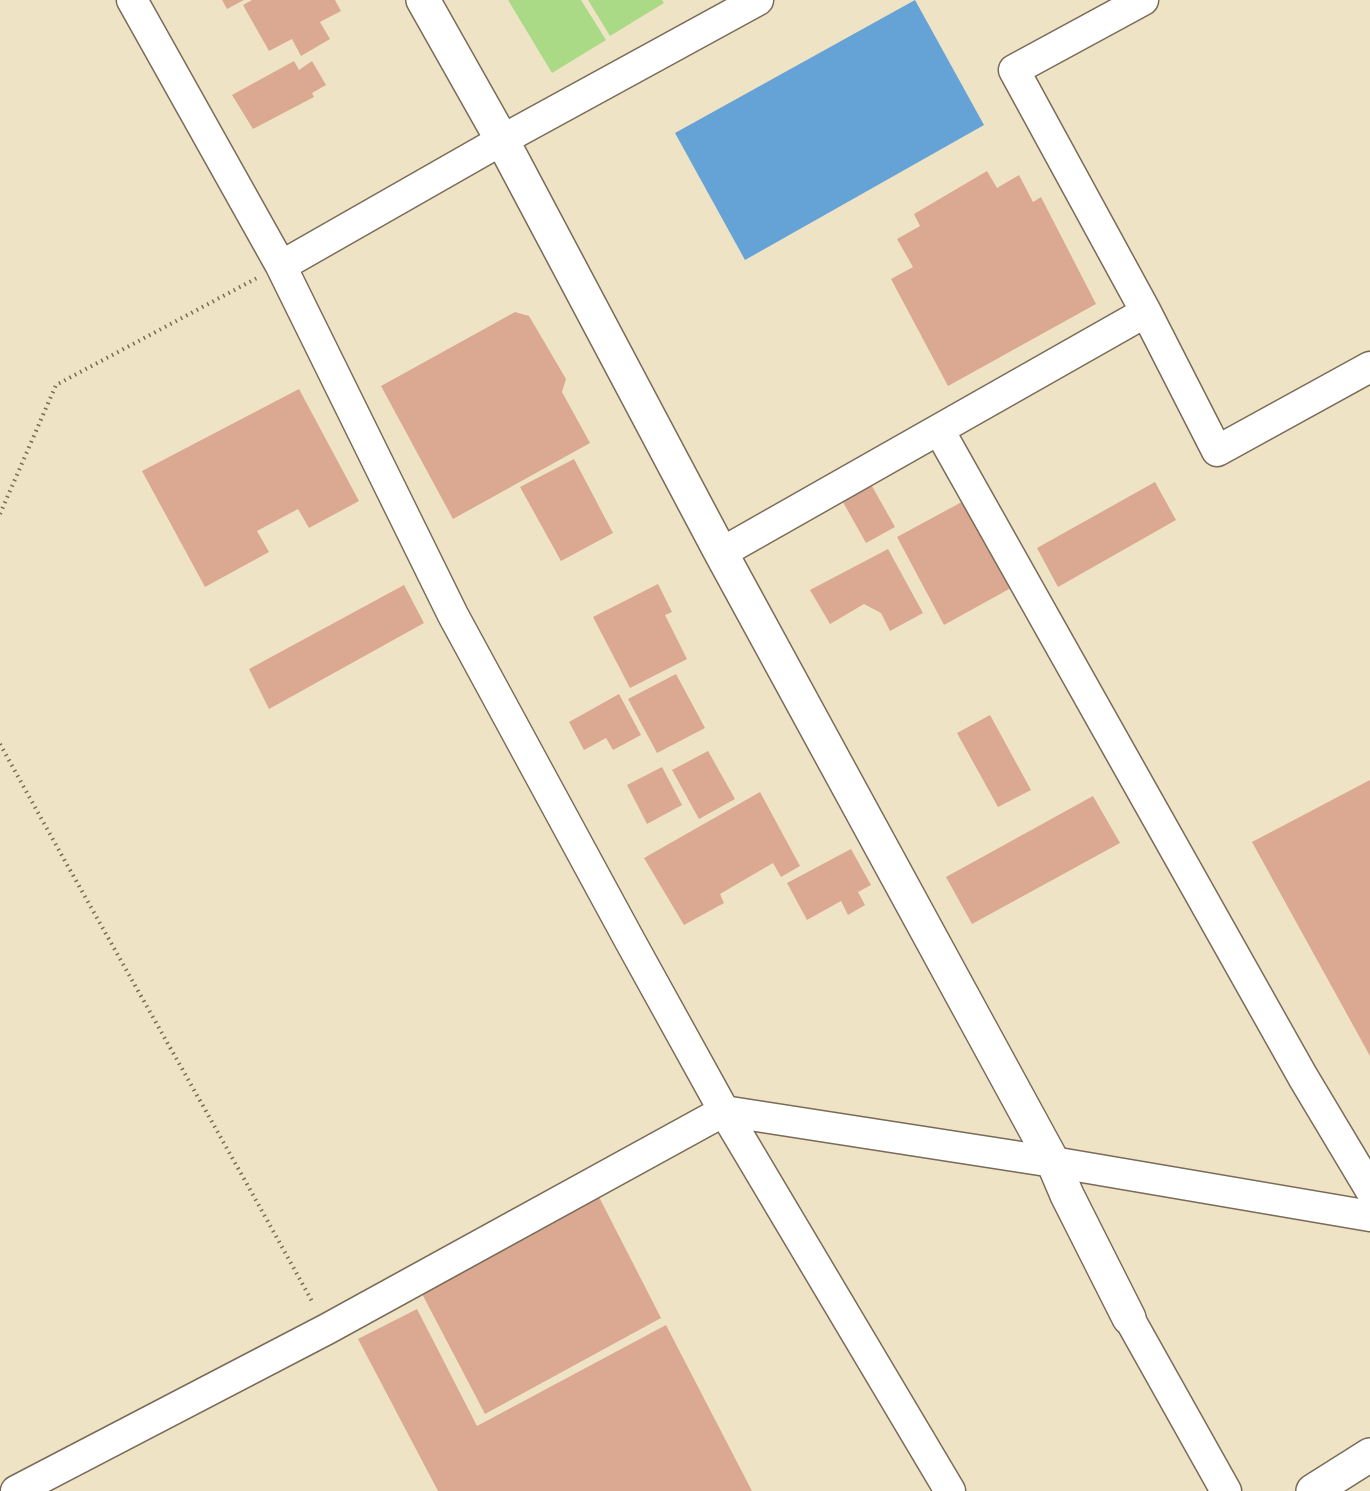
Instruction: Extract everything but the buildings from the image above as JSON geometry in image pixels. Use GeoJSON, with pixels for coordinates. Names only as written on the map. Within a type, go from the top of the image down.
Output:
{"type":"FeatureCollection","features":[{"type":"Feature","properties":{"kind":"street"},"geometry":{"type":"LineString","coordinates":[[132,0],[281,266],[453,615],[724,1112],[950,1491]]}},
{"type":"Feature","properties":{"kind":"street"},"geometry":{"type":"LineString","coordinates":[[423,0],[502,140],[721,553],[1053,1162],[1067,1195],[1129,1318],[1226,1491]]}},
{"type":"Feature","properties":{"kind":"street"},"geometry":{"type":"LineString","coordinates":[[281,266],[502,140],[758,0]]}},
{"type":"Feature","properties":{"kind":"street"},"geometry":{"type":"LineString","coordinates":[[1143,0],[1014,70],[1146,312],[1217,451],[1370,367]]}},
{"type":"Feature","properties":{"kind":"street"},"geometry":{"type":"LineString","coordinates":[[721,553],[1146,312]]}},
{"type":"Feature","properties":{"kind":"street"},"geometry":{"type":"LineString","coordinates":[[939,430],[1298,1067],[1370,1189]]}},
{"type":"Feature","properties":{"kind":"street"},"geometry":{"type":"LineString","coordinates":[[16,1491],[327,1329],[724,1112],[1053,1162],[1370,1216]]}},
{"type":"Feature","properties":{"kind":"street"},"geometry":{"type":"LineString","coordinates":[[1313,1491],[1370,1455]]}},
{"type":"Feature","properties":{"kind":"path"},"geometry":{"type":"LineString","coordinates":[[0,514],[56,385],[281,266]]}},
{"type":"Feature","properties":{"kind":"path"},"geometry":{"type":"LineString","coordinates":[[0,744],[327,1329]]}},
{"type":"Feature","properties":{"kind":"green space"},"geometry":{"type":"Polygon","coordinates":[[[508,0],[581,0],[606,40],[552,73],[508,0]]]}},
{"type":"Feature","properties":{"kind":"green space"},"geometry":{"type":"Polygon","coordinates":[[[588,0],[662,0],[664,3],[610,36],[588,0]]]}},
{"type":"Feature","properties":{"kind":"water"},"geometry":{"type":"Polygon","coordinates":[[[915,0],[984,125],[745,260],[675,133],[915,0]]]}}]}
